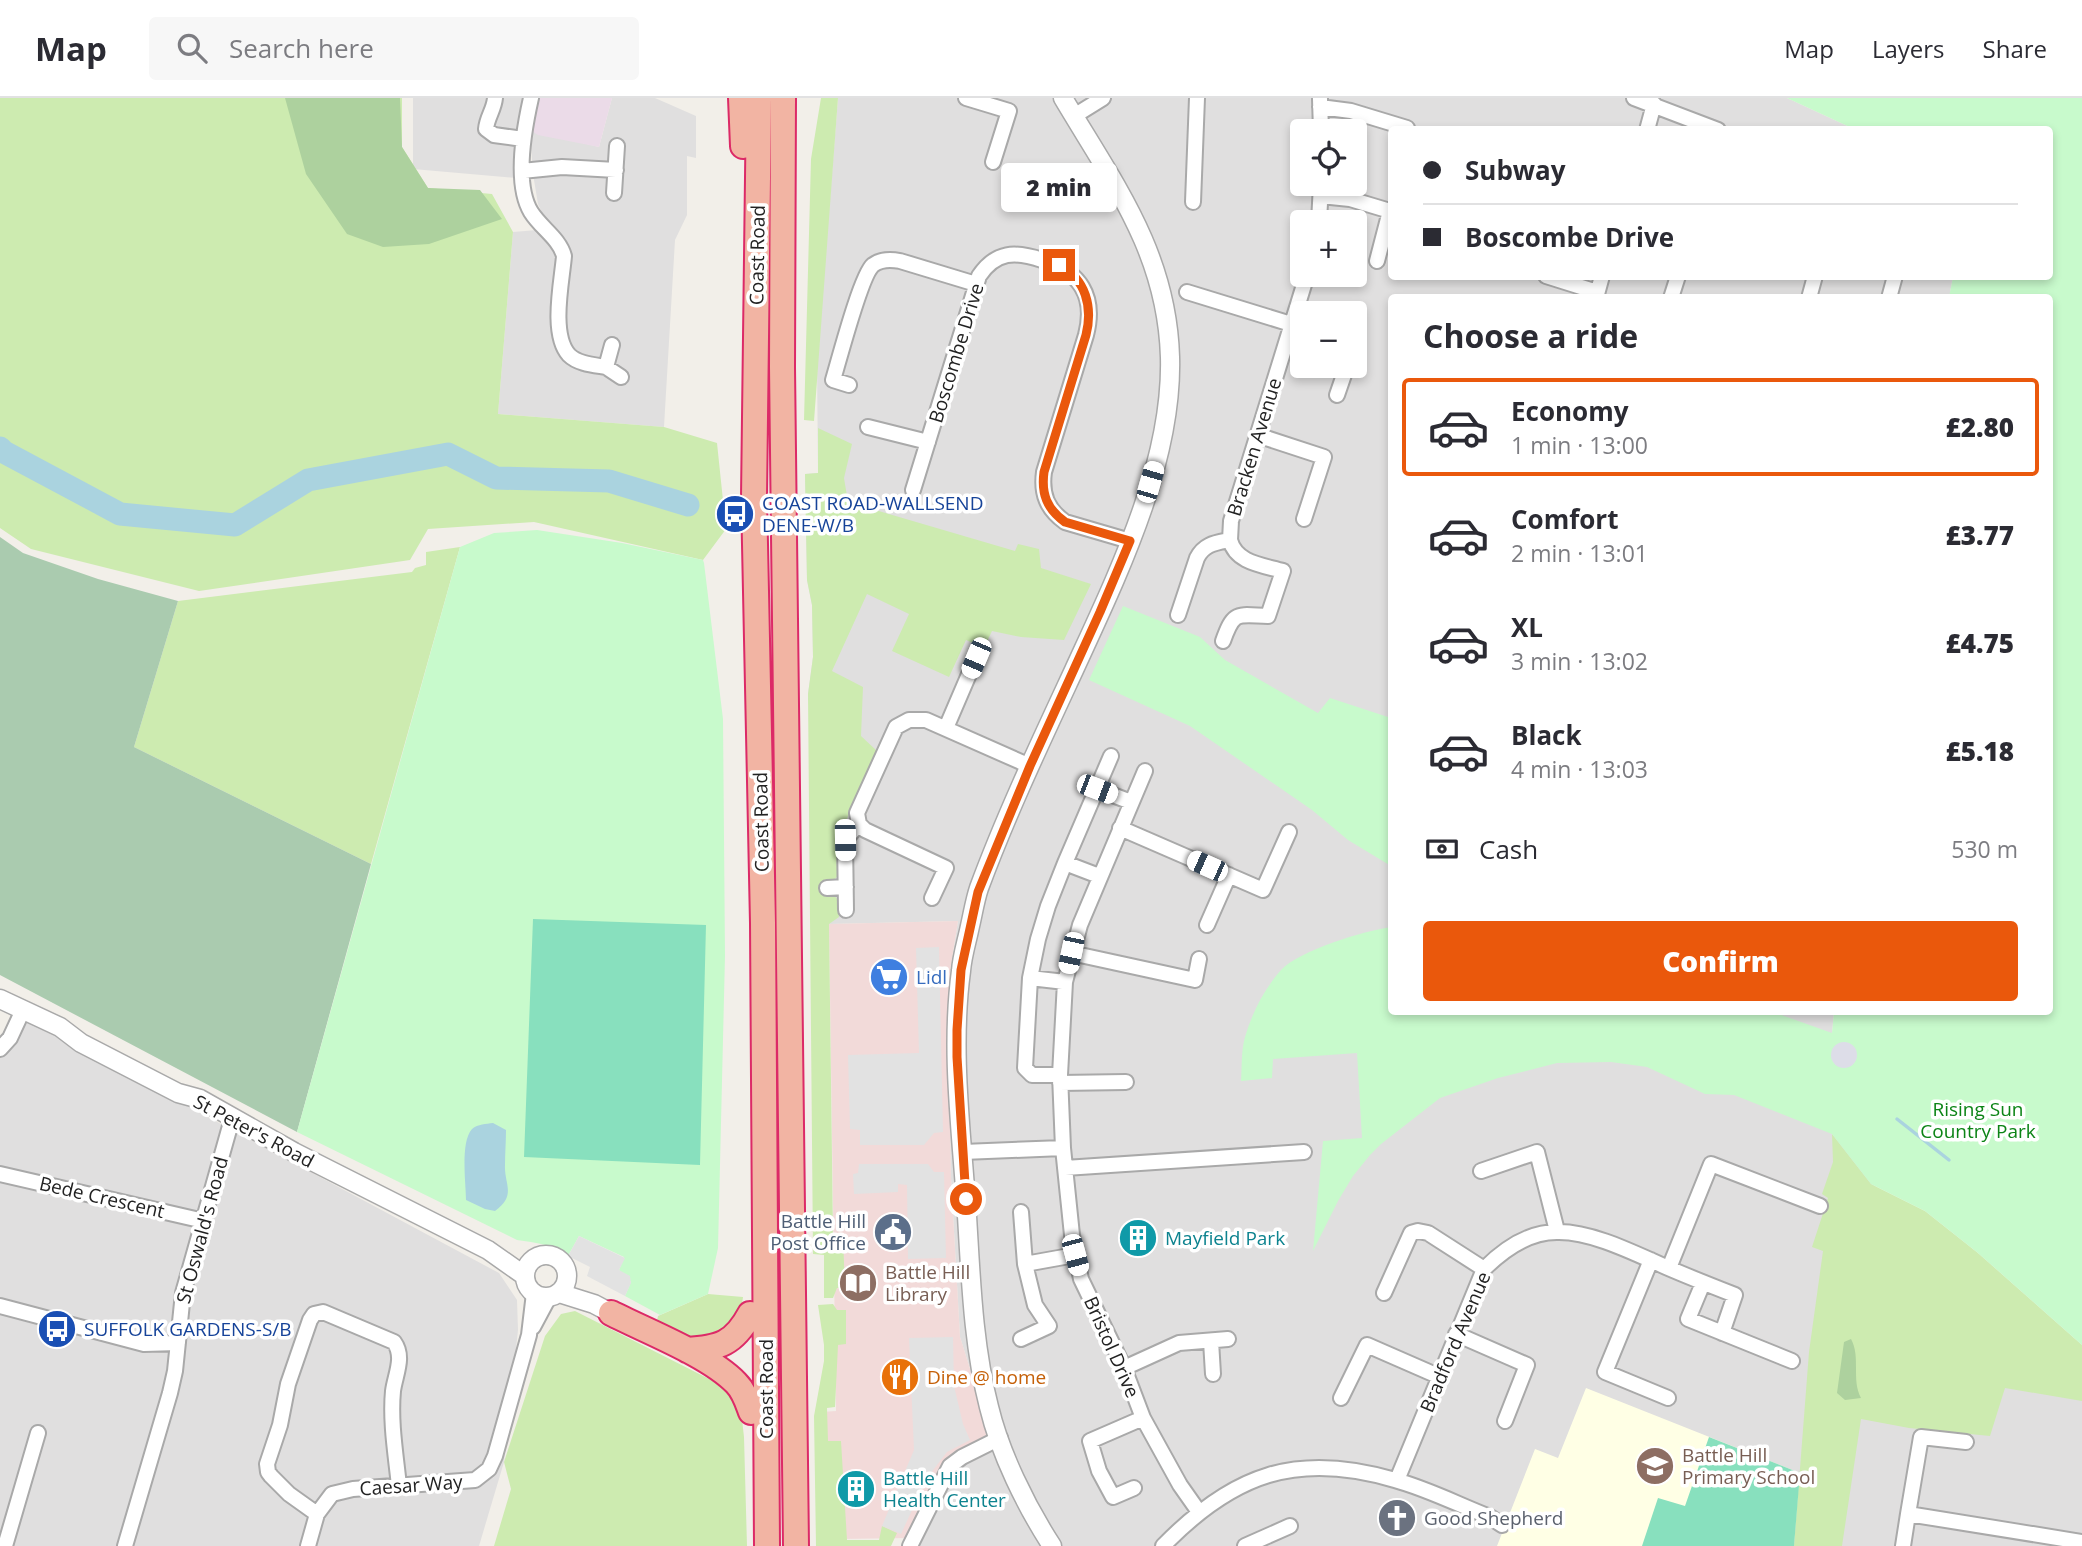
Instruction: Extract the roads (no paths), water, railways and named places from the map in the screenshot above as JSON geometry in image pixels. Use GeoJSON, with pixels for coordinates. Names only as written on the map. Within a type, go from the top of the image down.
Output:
{"type":"FeatureCollection","features":[{"type":"Feature","properties":{"kind":"highway"},"geometry":{"type":"LineString","coordinates":[[741,98],[754,497]]}},
{"type":"Feature","properties":{"kind":"highway","name":"Coast Road"},"geometry":{"type":"LineString","coordinates":[[759,98],[754,497],[764,923],[767,1546]]}},
{"type":"Feature","properties":{"kind":"highway","name":"Coast Road"},"geometry":{"type":"LineString","coordinates":[[783,98],[782,366],[796,1546]]}},
{"type":"Feature","properties":{"kind":"highway"},"geometry":{"type":"LineString","coordinates":[[782,366],[790,203],[801,98]]}},
{"type":"Feature","properties":{"kind":"highway"},"geometry":{"type":"LineString","coordinates":[[758,1546],[751,1412],[750,1314],[764,923]]}},
{"type":"Feature","properties":{"kind":"highway"},"geometry":{"type":"LineString","coordinates":[[602,1309],[687,1350],[719,1369],[736,1382],[746,1397],[751,1412]]}},
{"type":"Feature","properties":{"kind":"highway"},"geometry":{"type":"LineString","coordinates":[[687,1350],[707,1349],[727,1342],[740,1331],[750,1314]]}},
{"type":"Feature","properties":{"kind":"street"},"geometry":{"type":"LineString","coordinates":[[495,98],[494,109],[487,118],[486,129],[494,135],[523,139]]}},
{"type":"Feature","properties":{"kind":"street"},"geometry":{"type":"LineString","coordinates":[[531,98],[523,139],[522,171],[529,210],[562,247],[564,256],[558,319],[560,338],[569,355],[582,362],[606,367],[621,376]]}},
{"type":"Feature","properties":{"kind":"street"},"geometry":{"type":"LineString","coordinates":[[966,98],[1011,104],[993,162]]}},
{"type":"Feature","properties":{"kind":"street"},"geometry":{"type":"LineString","coordinates":[[1052,1546],[1030,1509],[990,1412],[978,1351],[957,1051],[961,970],[978,892],[1030,766],[1130,541],[1158,452],[1169,399],[1170,355],[1166,313],[1154,263],[1141,231],[1063,98]]}},
{"type":"Feature","properties":{"kind":"street"},"geometry":{"type":"LineString","coordinates":[[1074,116],[1103,98]]}},
{"type":"Feature","properties":{"kind":"street"},"geometry":{"type":"LineString","coordinates":[[1194,202],[1197,98]]}},
{"type":"Feature","properties":{"kind":"street"},"geometry":{"type":"LineString","coordinates":[[1634,98],[1708,126]]}},
{"type":"Feature","properties":{"kind":"street"},"geometry":{"type":"LineString","coordinates":[[1320,102],[1400,126]]}},
{"type":"Feature","properties":{"kind":"street"},"geometry":{"type":"LineString","coordinates":[[1648,126],[1654,104]]}},
{"type":"Feature","properties":{"kind":"street"},"geometry":{"type":"LineString","coordinates":[[614,193],[617,146]]}},
{"type":"Feature","properties":{"kind":"street"},"geometry":{"type":"LineString","coordinates":[[522,171],[562,167],[616,170]]}},
{"type":"Feature","properties":{"kind":"street"},"geometry":{"type":"LineString","coordinates":[[1340,196],[1388,210]]}},
{"type":"Feature","properties":{"kind":"street"},"geometry":{"type":"LineString","coordinates":[[1377,261],[1388,219]]}},
{"type":"Feature","properties":{"kind":"street","name":"Boscombe Drive"},"geometry":{"type":"LineString","coordinates":[[913,490],[979,276],[990,263],[1004,256],[1029,256],[1066,269],[1079,282],[1089,305],[1089,324],[1044,472],[1043,491],[1050,509],[1065,522],[1130,541]]}},
{"type":"Feature","properties":{"kind":"street"},"geometry":{"type":"LineString","coordinates":[[849,385],[833,380],[864,278],[875,263],[900,261],[976,284]]}},
{"type":"Feature","properties":{"kind":"street"},"geometry":{"type":"LineString","coordinates":[[1557,280],[1594,294]]}},
{"type":"Feature","properties":{"kind":"street"},"geometry":{"type":"LineString","coordinates":[[1187,292],[1290,322]]}},
{"type":"Feature","properties":{"kind":"street","name":"Bracken Avenue"},"geometry":{"type":"LineString","coordinates":[[1230,540],[1231,521],[1290,338]]}},
{"type":"Feature","properties":{"kind":"street"},"geometry":{"type":"LineString","coordinates":[[606,367],[612,345]]}},
{"type":"Feature","properties":{"kind":"street"},"geometry":{"type":"LineString","coordinates":[[1337,394],[1343,378]]}},
{"type":"Feature","properties":{"kind":"street"},"geometry":{"type":"LineString","coordinates":[[868,427],[928,442]]}},
{"type":"Feature","properties":{"kind":"street"},"geometry":{"type":"LineString","coordinates":[[1257,435],[1324,457],[1304,519]]}},
{"type":"Feature","properties":{"kind":"street"},"geometry":{"type":"LineString","coordinates":[[1178,615],[1201,550],[1211,544],[1230,540],[1232,547],[1243,559],[1283,571],[1268,616],[1245,615],[1234,618],[1223,641]]}},
{"type":"Feature","properties":{"kind":"street"},"geometry":{"type":"LineString","coordinates":[[946,728],[976,658]]}},
{"type":"Feature","properties":{"kind":"street"},"geometry":{"type":"LineString","coordinates":[[932,898],[946,868],[865,830],[859,824],[857,813],[896,727],[909,720],[926,720],[1030,766]]}},
{"type":"Feature","properties":{"kind":"street"},"geometry":{"type":"LineString","coordinates":[[1111,756],[1065,863],[1038,939],[1030,978],[1025,1068],[1032,1075],[1060,1079],[1126,1082]]}},
{"type":"Feature","properties":{"kind":"street","name":"Bristol Drive"},"geometry":{"type":"LineString","coordinates":[[1145,771],[1099,876],[1071,953],[1065,982],[1060,1079],[1063,1147],[1075,1255],[1082,1279],[1124,1368],[1143,1418],[1180,1485],[1199,1512]]}},
{"type":"Feature","properties":{"kind":"street"},"geometry":{"type":"LineString","coordinates":[[1097,789],[1131,802]]}},
{"type":"Feature","properties":{"kind":"street"},"geometry":{"type":"LineString","coordinates":[[846,910],[845,840],[859,824]]}},
{"type":"Feature","properties":{"kind":"street"},"geometry":{"type":"LineString","coordinates":[[1120,828],[1263,890],[1289,832]]}},
{"type":"Feature","properties":{"kind":"street"},"geometry":{"type":"LineString","coordinates":[[1065,863],[1099,876]]}},
{"type":"Feature","properties":{"kind":"street"},"geometry":{"type":"LineString","coordinates":[[1207,925],[1229,875]]}},
{"type":"Feature","properties":{"kind":"street"},"geometry":{"type":"LineString","coordinates":[[827,888],[846,887]]}},
{"type":"Feature","properties":{"kind":"street"},"geometry":{"type":"LineString","coordinates":[[1071,953],[1195,980],[1199,959]]}},
{"type":"Feature","properties":{"kind":"street"},"geometry":{"type":"LineString","coordinates":[[1030,978],[1065,982]]}},
{"type":"Feature","properties":{"kind":"street","name":"St Peter's Road"},"geometry":{"type":"LineString","coordinates":[[0,999],[60,1027],[80,1043],[178,1093],[200,1099],[294,1153],[528,1269]]}},
{"type":"Feature","properties":{"kind":"street"},"geometry":{"type":"LineString","coordinates":[[0,1049],[10,1038],[23,1010]]}},
{"type":"Feature","properties":{"kind":"street","name":"St Oswald's Road"},"geometry":{"type":"LineString","coordinates":[[125,1546],[170,1394],[183,1293],[232,1119]]}},
{"type":"Feature","properties":{"kind":"street"},"geometry":{"type":"LineString","coordinates":[[963,1152],[1063,1147]]}},
{"type":"Feature","properties":{"kind":"street"},"geometry":{"type":"LineString","coordinates":[[1065,1168],[1304,1152]]}},
{"type":"Feature","properties":{"kind":"street"},"geometry":{"type":"LineString","coordinates":[[1481,1171],[1537,1152],[1557,1231]]}},
{"type":"Feature","properties":{"kind":"street"},"geometry":{"type":"LineString","coordinates":[[1669,1268],[1711,1164],[1820,1206]]}},
{"type":"Feature","properties":{"kind":"street","name":"Bede Crescent"},"geometry":{"type":"LineString","coordinates":[[0,1174],[204,1221]]}},
{"type":"Feature","properties":{"kind":"street"},"geometry":{"type":"LineString","coordinates":[[1021,1212],[1025,1264],[1035,1305],[1049,1326],[1021,1339]]}},
{"type":"Feature","properties":{"kind":"street"},"geometry":{"type":"LineString","coordinates":[[1384,1293],[1412,1233],[1418,1231],[1428,1233],[1484,1269]]}},
{"type":"Feature","properties":{"kind":"street","name":"Bradford Avenue"},"geometry":{"type":"LineString","coordinates":[[1397,1480],[1484,1269],[1499,1254],[1525,1238],[1557,1231],[1609,1243],[1735,1296],[1721,1333]]}},
{"type":"Feature","properties":{"kind":"street"},"geometry":{"type":"LineString","coordinates":[[1025,1264],[1075,1255]]}},
{"type":"Feature","properties":{"kind":"street","name":"St Peter's Road"},"geometry":{"type":"LineString","coordinates":[[552,1291],[566,1267],[555,1257],[541,1256],[528,1269],[526,1283],[602,1309]]}},
{"type":"Feature","properties":{"kind":"street"},"geometry":{"type":"LineString","coordinates":[[1651,1260],[1605,1372],[1668,1398]]}},
{"type":"Feature","properties":{"kind":"street"},"geometry":{"type":"LineString","coordinates":[[1703,1283],[1688,1319],[1793,1362]]}},
{"type":"Feature","properties":{"kind":"street","name":"Caesar Way"},"geometry":{"type":"LineString","coordinates":[[317,1514],[332,1494],[353,1489],[475,1480],[489,1469],[495,1457],[529,1335],[552,1291]]}},
{"type":"Feature","properties":{"kind":"street"},"geometry":{"type":"LineString","coordinates":[[0,1306],[144,1343],[178,1343]]}},
{"type":"Feature","properties":{"kind":"street"},"geometry":{"type":"LineString","coordinates":[[309,1546],[317,1514],[289,1494],[271,1476],[267,1464],[280,1425],[288,1384],[314,1314],[323,1312],[394,1342],[398,1348],[400,1357],[393,1393],[399,1486]]}},
{"type":"Feature","properties":{"kind":"street"},"geometry":{"type":"LineString","coordinates":[[1456,1334],[1527,1365],[1505,1421]]}},
{"type":"Feature","properties":{"kind":"street"},"geometry":{"type":"LineString","coordinates":[[1124,1368],[1180,1343],[1228,1339]]}},
{"type":"Feature","properties":{"kind":"street"},"geometry":{"type":"LineString","coordinates":[[1210,1341],[1213,1374]]}},
{"type":"Feature","properties":{"kind":"street"},"geometry":{"type":"LineString","coordinates":[[1340,1398],[1367,1345],[1438,1376]]}},
{"type":"Feature","properties":{"kind":"street"},"geometry":{"type":"LineString","coordinates":[[1134,1488],[1114,1497],[1099,1471],[1090,1441],[1143,1418]]}},
{"type":"Feature","properties":{"kind":"street"},"geometry":{"type":"LineString","coordinates":[[5,1546],[6,1517],[38,1433]]}},
{"type":"Feature","properties":{"kind":"street"},"geometry":{"type":"LineString","coordinates":[[1903,1546],[1921,1437],[1965,1442]]}},
{"type":"Feature","properties":{"kind":"street"},"geometry":{"type":"LineString","coordinates":[[910,1546],[950,1466],[1000,1438]]}},
{"type":"Feature","properties":{"kind":"street"},"geometry":{"type":"LineString","coordinates":[[1163,1546],[1218,1498],[1255,1479],[1291,1469],[1354,1470],[1397,1480],[1490,1517],[1502,1525]]}},
{"type":"Feature","properties":{"kind":"street"},"geometry":{"type":"LineString","coordinates":[[1908,1514],[2033,1541],[2082,1542]]}},
{"type":"Feature","properties":{"kind":"street"},"geometry":{"type":"LineString","coordinates":[[1245,1546],[1290,1526]]}},
{"type":"Feature","properties":{"kind":"street"},"geometry":{"type":"LineString","coordinates":[[1174,1534],[1185,1546]]}},
{"type":"Feature","properties":{"kind":"water"},"geometry":{"type":"Polygon","coordinates":[[[493,1123],[506,1130],[505,1172],[508,1189],[506,1200],[495,1211],[466,1200],[465,1174],[468,1135],[477,1126],[493,1123]]]}},
{"type":"Feature","properties":{"kind":"waterway"},"geometry":{"type":"LineString","coordinates":[[0,448],[120,514],[235,525],[308,480],[448,454],[496,478],[609,481],[688,505]]}},
{"type":"Feature","properties":{"kind":"waterway"},"geometry":{"type":"LineString","coordinates":[[1897,1119],[1949,1160]]}},
{"type":"Feature","properties":{"kind":"place","name":"COAST ROAD-WALLSEND DENE-W/B"},"geometry":{"type":"Point","coordinates":[735,514]}},
{"type":"Feature","properties":{"kind":"place","name":"Lidl"},"geometry":{"type":"Point","coordinates":[889,977]}},
{"type":"Feature","properties":{"kind":"place","name":"Battle Hill Post Office"},"geometry":{"type":"Point","coordinates":[893,1232]}},
{"type":"Feature","properties":{"kind":"place","name":"Mayfield Park"},"geometry":{"type":"Point","coordinates":[1138,1238]}},
{"type":"Feature","properties":{"kind":"place","name":"Battle Hill Library"},"geometry":{"type":"Point","coordinates":[858,1283]}},
{"type":"Feature","properties":{"kind":"place","name":"SUFFOLK GARDENS-S/B"},"geometry":{"type":"Point","coordinates":[57,1329]}},
{"type":"Feature","properties":{"kind":"place","name":"Dine @ home"},"geometry":{"type":"Point","coordinates":[900,1377]}},
{"type":"Feature","properties":{"kind":"place","name":"Battle Hill Primary School"},"geometry":{"type":"Point","coordinates":[1655,1466]}},
{"type":"Feature","properties":{"kind":"place","name":"Battle Hill Health Center"},"geometry":{"type":"Point","coordinates":[856,1489]}},
{"type":"Feature","properties":{"kind":"place","name":"Good Shepherd"},"geometry":{"type":"Point","coordinates":[1397,1518]}},
{"type":"Feature","properties":{"kind":"park label","name":"Rising Sun Country Park"},"geometry":{"type":"Point","coordinates":[1978,1120]}}]}
